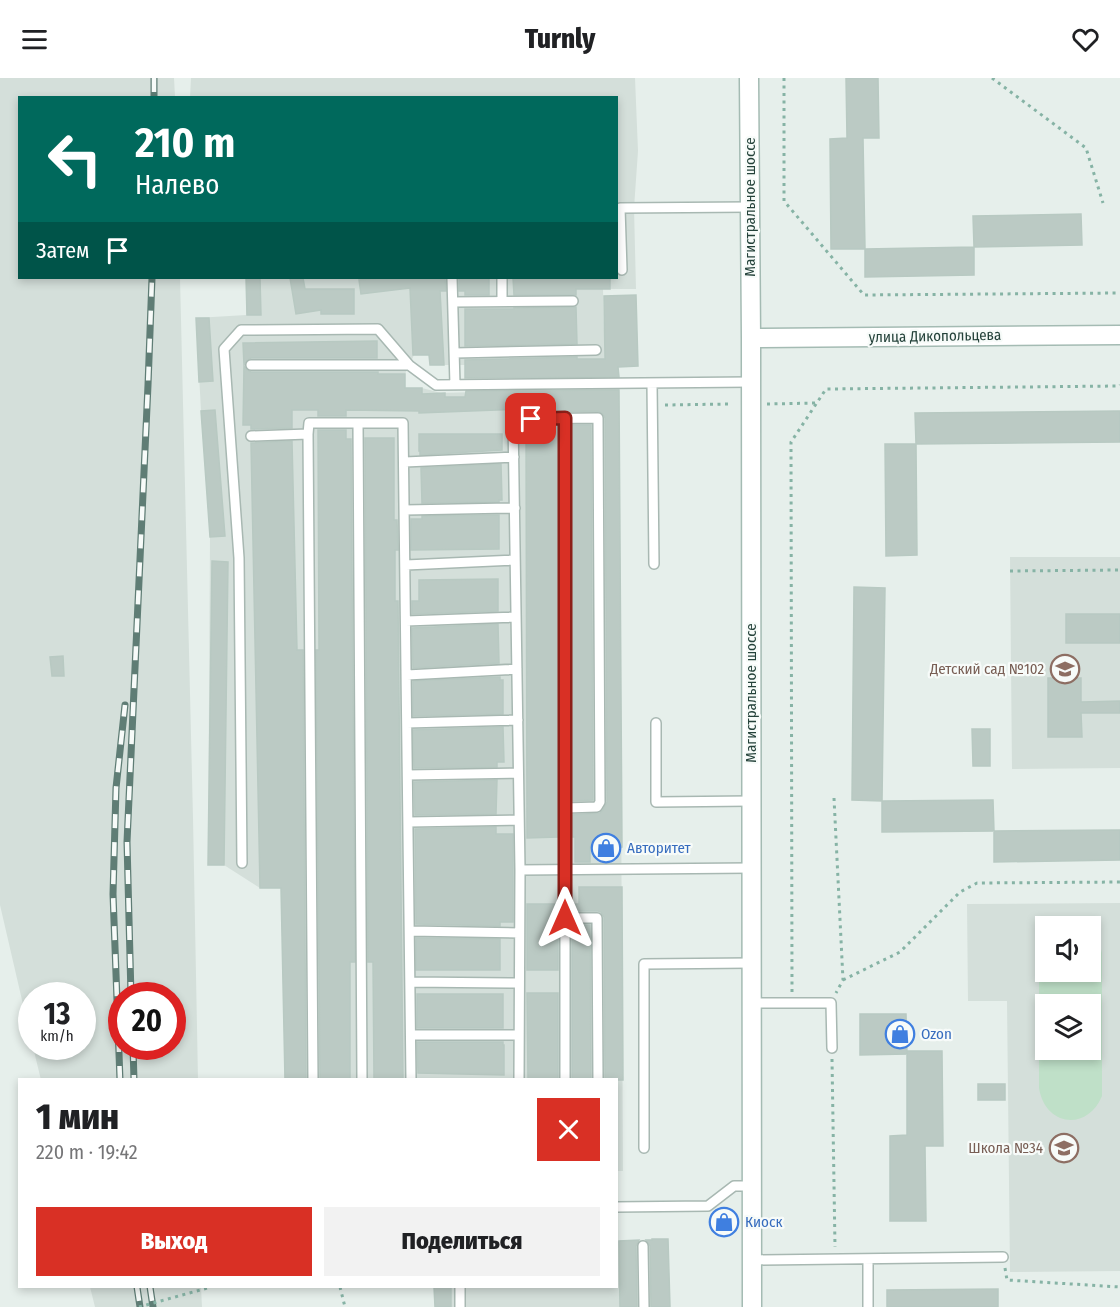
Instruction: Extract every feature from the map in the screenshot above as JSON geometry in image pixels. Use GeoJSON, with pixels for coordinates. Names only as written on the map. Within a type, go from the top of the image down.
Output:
{"type":"FeatureCollection","features":[{"type":"Feature","properties":{"kind":"main road","name":"Магистральное шоссе"},"geometry":{"type":"LineString","coordinates":[[749,78],[752,1307]]}},
{"type":"Feature","properties":{"kind":"main road","name":"улица Дикопольцева"},"geometry":{"type":"LineString","coordinates":[[751,338],[1120,335]]}},
{"type":"Feature","properties":{"kind":"lane"},"geometry":{"type":"LineString","coordinates":[[622,270],[618,208],[750,207]]}},
{"type":"Feature","properties":{"kind":"lane"},"geometry":{"type":"LineString","coordinates":[[452,279],[455,385]]}},
{"type":"Feature","properties":{"kind":"lane"},"geometry":{"type":"LineString","coordinates":[[502,279],[502,302]]}},
{"type":"Feature","properties":{"kind":"lane"},"geometry":{"type":"LineString","coordinates":[[453,302],[573,301]]}},
{"type":"Feature","properties":{"kind":"lane"},"geometry":{"type":"LineString","coordinates":[[242,863],[239,558],[224,349],[241,330],[378,329],[409,365],[436,385],[751,382]]}},
{"type":"Feature","properties":{"kind":"lane"},"geometry":{"type":"LineString","coordinates":[[454,354],[596,350]]}},
{"type":"Feature","properties":{"kind":"lane"},"geometry":{"type":"LineString","coordinates":[[251,364],[409,365]]}},
{"type":"Feature","properties":{"kind":"lane"},"geometry":{"type":"LineString","coordinates":[[652,383],[654,564]]}},
{"type":"Feature","properties":{"kind":"lane"},"geometry":{"type":"LineString","coordinates":[[565,418],[565,1078]]}},
{"type":"Feature","properties":{"kind":"lane"},"geometry":{"type":"LineString","coordinates":[[519,1078],[520,870],[513,419],[597,418],[600,802],[597,807],[566,808]]}},
{"type":"Feature","properties":{"kind":"lane"},"geometry":{"type":"LineString","coordinates":[[313,1078],[309,423],[404,423],[411,1078]]}},
{"type":"Feature","properties":{"kind":"lane"},"geometry":{"type":"LineString","coordinates":[[358,423],[362,1078]]}},
{"type":"Feature","properties":{"kind":"lane"},"geometry":{"type":"LineString","coordinates":[[251,436],[308,434]]}},
{"type":"Feature","properties":{"kind":"lane"},"geometry":{"type":"LineString","coordinates":[[405,462],[514,457]]}},
{"type":"Feature","properties":{"kind":"lane"},"geometry":{"type":"LineString","coordinates":[[405,510],[515,508]]}},
{"type":"Feature","properties":{"kind":"lane"},"geometry":{"type":"LineString","coordinates":[[406,565],[515,560]]}},
{"type":"Feature","properties":{"kind":"lane"},"geometry":{"type":"LineString","coordinates":[[406,621],[516,617]]}},
{"type":"Feature","properties":{"kind":"lane"},"geometry":{"type":"LineString","coordinates":[[407,675],[517,669]]}},
{"type":"Feature","properties":{"kind":"lane"},"geometry":{"type":"LineString","coordinates":[[407,723],[518,720]]}},
{"type":"Feature","properties":{"kind":"lane"},"geometry":{"type":"LineString","coordinates":[[656,723],[656,802],[751,801]]}},
{"type":"Feature","properties":{"kind":"lane"},"geometry":{"type":"LineString","coordinates":[[408,775],[518,773]]}},
{"type":"Feature","properties":{"kind":"lane"},"geometry":{"type":"LineString","coordinates":[[409,822],[519,820]]}},
{"type":"Feature","properties":{"kind":"lane"},"geometry":{"type":"LineString","coordinates":[[520,870],[751,868]]}},
{"type":"Feature","properties":{"kind":"lane"},"geometry":{"type":"LineString","coordinates":[[565,918],[597,918],[598,1078]]}},
{"type":"Feature","properties":{"kind":"lane"},"geometry":{"type":"LineString","coordinates":[[410,931],[519,933]]}},
{"type":"Feature","properties":{"kind":"lane"},"geometry":{"type":"LineString","coordinates":[[644,1148],[644,964],[751,963]]}},
{"type":"Feature","properties":{"kind":"lane"},"geometry":{"type":"LineString","coordinates":[[410,982],[519,983]]}},
{"type":"Feature","properties":{"kind":"lane"},"geometry":{"type":"LineString","coordinates":[[751,1003],[831,1003],[832,1048]]}},
{"type":"Feature","properties":{"kind":"lane"},"geometry":{"type":"LineString","coordinates":[[411,1035],[519,1035]]}},
{"type":"Feature","properties":{"kind":"lane"},"geometry":{"type":"LineString","coordinates":[[618,1207],[708,1206],[734,1186],[751,1186]]}},
{"type":"Feature","properties":{"kind":"lane"},"geometry":{"type":"LineString","coordinates":[[643,1246],[644,1307]]}},
{"type":"Feature","properties":{"kind":"lane"},"geometry":{"type":"LineString","coordinates":[[752,1260],[1003,1257]]}},
{"type":"Feature","properties":{"kind":"lane"},"geometry":{"type":"LineString","coordinates":[[867,1258],[868,1307]]}},
{"type":"Feature","properties":{"kind":"lane"},"geometry":{"type":"LineString","coordinates":[[460,1288],[460,1307]]}},
{"type":"Feature","properties":{"kind":"path"},"geometry":{"type":"LineString","coordinates":[[784,78],[784,201],[864,295],[1120,293]]}},
{"type":"Feature","properties":{"kind":"path"},"geometry":{"type":"LineString","coordinates":[[992,78],[1086,148],[1103,203]]}},
{"type":"Feature","properties":{"kind":"path"},"geometry":{"type":"LineString","coordinates":[[792,1003],[791,442],[826,388],[1120,385]]}},
{"type":"Feature","properties":{"kind":"path"},"geometry":{"type":"LineString","coordinates":[[767,404],[816,403]]}},
{"type":"Feature","properties":{"kind":"path"},"geometry":{"type":"LineString","coordinates":[[652,405],[729,404]]}},
{"type":"Feature","properties":{"kind":"path"},"geometry":{"type":"LineString","coordinates":[[1010,571],[1120,570]]}},
{"type":"Feature","properties":{"kind":"path"},"geometry":{"type":"LineString","coordinates":[[831,1003],[843,980],[834,798]]}},
{"type":"Feature","properties":{"kind":"path"},"geometry":{"type":"LineString","coordinates":[[843,980],[900,952],[960,892],[976,883],[1120,882]]}},
{"type":"Feature","properties":{"kind":"path"},"geometry":{"type":"LineString","coordinates":[[832,1048],[835,1259]]}},
{"type":"Feature","properties":{"kind":"path"},"geometry":{"type":"LineString","coordinates":[[1003,1257],[1007,1280],[1120,1287]]}},
{"type":"Feature","properties":{"kind":"path"},"geometry":{"type":"LineString","coordinates":[[139,1307],[207,1288]]}},
{"type":"Feature","properties":{"kind":"path"},"geometry":{"type":"LineString","coordinates":[[340,1288],[345,1307]]}},
{"type":"Feature","properties":{"kind":"shaded area"},"geometry":{"type":"Polygon","coordinates":[[[0,78],[174,78],[175,96],[18,96],[18,279],[180,279],[198,1078],[41,1078],[36,1060],[96,1060],[96,982],[18,983],[0,905],[0,78]]]}},
{"type":"Feature","properties":{"kind":"shaded area"},"geometry":{"type":"Polygon","coordinates":[[[191,78],[635,78],[638,151],[634,208],[636,289],[603,289],[605,373],[465,376],[465,365],[430,365],[429,355],[414,355],[405,374],[405,388],[422,388],[441,393],[619,388],[623,1171],[618,1171],[618,1078],[285,1078],[281,888],[260,888],[224,865],[208,865],[210,537],[196,318],[246,315],[246,279],[618,279],[618,96],[190,96],[191,78]]]}},
{"type":"Feature","properties":{"kind":"shaded area","name":"Детский сад №102"},"geometry":{"type":"Polygon","coordinates":[[[1010,557],[1120,557],[1120,768],[1012,769],[1010,557]]]}},
{"type":"Feature","properties":{"kind":"shaded area","name":"Школа №34"},"geometry":{"type":"Polygon","coordinates":[[[1120,903],[1120,1271],[1010,1272],[1007,1001],[968,1001],[967,904],[1120,903]]]}},
{"type":"Feature","properties":{"kind":"shaded area"},"geometry":{"type":"Polygon","coordinates":[[[668,1239],[670,1307],[435,1307],[434,1288],[618,1288],[618,1241],[668,1239]]]}},
{"type":"Feature","properties":{"kind":"shaded area"},"geometry":{"type":"Polygon","coordinates":[[[90,1288],[201,1288],[202,1307],[95,1307],[90,1288]]]}},
{"type":"Feature","properties":{"kind":"green space"},"geometry":{"type":"Polygon","coordinates":[[[1101,950],[1102,1096],[1095,1108],[1087,1115],[1077,1119],[1067,1120],[1058,1117],[1043,1101],[1039,1088],[1039,1060],[1101,1060],[1101,994],[1039,994],[1039,982],[1101,982],[1101,950]]]}},
{"type":"Feature","properties":{"kind":"building"},"geometry":{"type":"Polygon","coordinates":[[[846,78],[878,78],[879,138],[863,138],[865,249],[831,249],[830,139],[847,138],[846,78]]]}},
{"type":"Feature","properties":{"kind":"building"},"geometry":{"type":"Polygon","coordinates":[[[1081,214],[1082,245],[974,247],[973,216],[1081,214]]]}},
{"type":"Feature","properties":{"kind":"building"},"geometry":{"type":"Polygon","coordinates":[[[974,247],[974,275],[865,277],[865,249],[974,247]]]}},
{"type":"Feature","properties":{"kind":"building"},"geometry":{"type":"Polygon","coordinates":[[[246,279],[260,279],[261,315],[247,315],[246,279]]]}},
{"type":"Feature","properties":{"kind":"building"},"geometry":{"type":"Polygon","coordinates":[[[290,279],[303,279],[305,289],[354,289],[354,314],[321,314],[321,310],[296,314],[290,279]]]}},
{"type":"Feature","properties":{"kind":"building"},"geometry":{"type":"Polygon","coordinates":[[[445,279],[446,291],[440,291],[444,365],[430,365],[429,355],[413,355],[410,288],[361,294],[359,280],[445,279]]]}},
{"type":"Feature","properties":{"kind":"building"},"geometry":{"type":"Polygon","coordinates":[[[459,279],[489,279],[489,295],[465,295],[465,291],[459,291],[459,279]]]}},
{"type":"Feature","properties":{"kind":"building"},"geometry":{"type":"Polygon","coordinates":[[[513,279],[610,279],[610,289],[576,289],[576,295],[514,295],[513,279]]]}},
{"type":"Feature","properties":{"kind":"building"},"geometry":{"type":"Polygon","coordinates":[[[636,295],[638,366],[618,367],[619,377],[465,378],[465,360],[577,357],[577,359],[605,359],[604,296],[636,295]]]}},
{"type":"Feature","properties":{"kind":"building"},"geometry":{"type":"Polygon","coordinates":[[[576,307],[577,344],[465,346],[465,309],[576,307]]]}},
{"type":"Feature","properties":{"kind":"building"},"geometry":{"type":"Polygon","coordinates":[[[196,318],[209,318],[213,381],[199,382],[196,318]]]}},
{"type":"Feature","properties":{"kind":"building"},"geometry":{"type":"Polygon","coordinates":[[[377,341],[377,358],[251,358],[244,365],[243,343],[377,341]]]}},
{"type":"Feature","properties":{"kind":"building"},"geometry":{"type":"Polygon","coordinates":[[[244,366],[251,372],[405,374],[405,388],[422,388],[422,394],[445,393],[445,397],[465,397],[466,391],[619,390],[622,847],[590,847],[590,862],[575,862],[575,837],[572,837],[572,815],[600,813],[607,802],[605,418],[603,414],[598,411],[526,412],[526,409],[419,413],[419,411],[346,410],[346,416],[318,416],[318,410],[292,410],[292,428],[251,429],[251,425],[243,425],[244,366]]]}},
{"type":"Feature","properties":{"kind":"building"},"geometry":{"type":"Polygon","coordinates":[[[215,410],[225,536],[210,537],[201,411],[215,410]]]}},
{"type":"Feature","properties":{"kind":"building"},"geometry":{"type":"Polygon","coordinates":[[[1120,411],[1120,442],[916,444],[915,413],[1120,411]]]}},
{"type":"Feature","properties":{"kind":"building"},"geometry":{"type":"Polygon","coordinates":[[[558,425],[558,837],[527,838],[526,426],[558,425]]]}},
{"type":"Feature","properties":{"kind":"building"},"geometry":{"type":"Polygon","coordinates":[[[572,425],[591,425],[593,800],[572,801],[572,425]]]}},
{"type":"Feature","properties":{"kind":"building"},"geometry":{"type":"Polygon","coordinates":[[[318,430],[346,430],[346,439],[351,439],[355,962],[350,962],[350,1078],[320,1078],[316,650],[319,650],[318,430]]]}},
{"type":"Feature","properties":{"kind":"building"},"geometry":{"type":"Polygon","coordinates":[[[419,434],[502,434],[502,450],[420,455],[419,434]]]}},
{"type":"Feature","properties":{"kind":"building"},"geometry":{"type":"Polygon","coordinates":[[[365,438],[394,438],[394,520],[397,520],[398,550],[395,550],[395,601],[398,601],[403,1078],[374,1078],[373,962],[368,962],[365,438]]]}},
{"type":"Feature","properties":{"kind":"building"},"geometry":{"type":"Polygon","coordinates":[[[292,441],[297,650],[303,650],[306,1078],[285,1078],[281,888],[260,888],[251,443],[292,441]]]}},
{"type":"Feature","properties":{"kind":"building"},"geometry":{"type":"Polygon","coordinates":[[[885,444],[916,444],[917,555],[886,556],[885,444]]]}},
{"type":"Feature","properties":{"kind":"building"},"geometry":{"type":"Polygon","coordinates":[[[501,464],[502,500],[499,502],[422,503],[421,468],[501,464]]]}},
{"type":"Feature","properties":{"kind":"building"},"geometry":{"type":"Polygon","coordinates":[[[499,515],[499,549],[411,550],[411,519],[422,519],[422,516],[499,515]]]}},
{"type":"Feature","properties":{"kind":"building"},"geometry":{"type":"Polygon","coordinates":[[[212,561],[228,562],[224,865],[208,865],[212,561]]]}},
{"type":"Feature","properties":{"kind":"building"},"geometry":{"type":"Polygon","coordinates":[[[498,579],[498,611],[412,614],[412,601],[419,601],[419,580],[498,579]]]}},
{"type":"Feature","properties":{"kind":"building"},"geometry":{"type":"Polygon","coordinates":[[[854,587],[885,588],[882,801],[852,800],[854,587]]]}},
{"type":"Feature","properties":{"kind":"building"},"geometry":{"type":"Polygon","coordinates":[[[1066,614],[1120,614],[1120,643],[1066,643],[1066,614]]]}},
{"type":"Feature","properties":{"kind":"building"},"geometry":{"type":"Polygon","coordinates":[[[498,624],[499,663],[413,668],[412,628],[498,624]]]}},
{"type":"Feature","properties":{"kind":"building"},"geometry":{"type":"Polygon","coordinates":[[[63,656],[64,676],[52,676],[50,657],[63,656]]]}},
{"type":"Feature","properties":{"kind":"building"},"geometry":{"type":"Polygon","coordinates":[[[500,677],[500,680],[503,680],[503,714],[413,716],[413,681],[500,677]]]}},
{"type":"Feature","properties":{"kind":"building"},"geometry":{"type":"Polygon","coordinates":[[[1048,678],[1081,678],[1081,702],[1120,701],[1120,713],[1081,713],[1082,737],[1048,737],[1048,678]]]}},
{"type":"Feature","properties":{"kind":"building"},"geometry":{"type":"Polygon","coordinates":[[[503,727],[504,762],[497,762],[497,767],[414,768],[413,730],[503,727]]]}},
{"type":"Feature","properties":{"kind":"building"},"geometry":{"type":"Polygon","coordinates":[[[972,729],[990,729],[990,766],[973,766],[972,729]]]}},
{"type":"Feature","properties":{"kind":"building"},"geometry":{"type":"Polygon","coordinates":[[[497,780],[496,814],[415,815],[414,782],[497,780]]]}},
{"type":"Feature","properties":{"kind":"building"},"geometry":{"type":"Polygon","coordinates":[[[993,800],[994,831],[882,832],[882,801],[993,800]]]}},
{"type":"Feature","properties":{"kind":"building"},"geometry":{"type":"Polygon","coordinates":[[[496,827],[496,834],[513,834],[513,922],[500,922],[500,926],[416,924],[415,829],[496,827]]]}},
{"type":"Feature","properties":{"kind":"building"},"geometry":{"type":"Polygon","coordinates":[[[1120,830],[1120,860],[994,862],[994,831],[1120,830]]]}},
{"type":"Feature","properties":{"kind":"building"},"geometry":{"type":"Polygon","coordinates":[[[579,887],[622,887],[623,1080],[605,1078],[604,917],[598,911],[572,911],[572,904],[579,904],[579,887]]]}},
{"type":"Feature","properties":{"kind":"building"},"geometry":{"type":"Polygon","coordinates":[[[527,904],[558,904],[558,970],[527,970],[527,904]]]}},
{"type":"Feature","properties":{"kind":"building"},"geometry":{"type":"Polygon","coordinates":[[[572,925],[590,925],[591,1078],[572,1078],[572,925]]]}},
{"type":"Feature","properties":{"kind":"building"},"geometry":{"type":"Polygon","coordinates":[[[416,938],[500,939],[500,970],[416,970],[416,938]]]}},
{"type":"Feature","properties":{"kind":"building"},"geometry":{"type":"Polygon","coordinates":[[[527,993],[558,993],[558,1078],[528,1078],[527,993]]]}},
{"type":"Feature","properties":{"kind":"building"},"geometry":{"type":"Polygon","coordinates":[[[417,994],[503,994],[503,1028],[417,1028],[417,994]]]}},
{"type":"Feature","properties":{"kind":"building"},"geometry":{"type":"Polygon","coordinates":[[[860,1014],[906,1014],[907,1054],[860,1055],[860,1014]]]}},
{"type":"Feature","properties":{"kind":"building"},"geometry":{"type":"Polygon","coordinates":[[[417,1042],[503,1042],[504,1075],[418,1073],[417,1042]]]}},
{"type":"Feature","properties":{"kind":"building"},"geometry":{"type":"Polygon","coordinates":[[[907,1051],[942,1051],[943,1146],[925,1146],[926,1221],[890,1221],[890,1136],[907,1135],[907,1051]]]}},
{"type":"Feature","properties":{"kind":"building"},"geometry":{"type":"Polygon","coordinates":[[[978,1084],[1005,1084],[1005,1100],[978,1100],[978,1084]]]}},
{"type":"Feature","properties":{"kind":"building"},"geometry":{"type":"Polygon","coordinates":[[[668,1239],[670,1307],[651,1307],[650,1246],[646,1240],[668,1239]]]}},
{"type":"Feature","properties":{"kind":"building"},"geometry":{"type":"Polygon","coordinates":[[[639,1240],[636,1246],[637,1307],[620,1307],[619,1241],[639,1240]]]}},
{"type":"Feature","properties":{"kind":"building"},"geometry":{"type":"Polygon","coordinates":[[[434,1288],[451,1288],[451,1307],[435,1307],[434,1288]]]}},
{"type":"Feature","properties":{"kind":"building"},"geometry":{"type":"Polygon","coordinates":[[[998,1289],[998,1307],[887,1307],[887,1290],[998,1289]]]}},
{"type":"Feature","properties":{"kind":"railway"},"geometry":{"type":"LineString","coordinates":[[154,78],[154,96]]}},
{"type":"Feature","properties":{"kind":"railway"},"geometry":{"type":"LineString","coordinates":[[131,982],[127,842],[152,279]]}},
{"type":"Feature","properties":{"kind":"railway"},"geometry":{"type":"LineString","coordinates":[[120,1078],[113,894],[116,788],[125,705]]}},
{"type":"Feature","properties":{"kind":"railway"},"geometry":{"type":"LineString","coordinates":[[133,1060],[134,1078]]}},
{"type":"Feature","properties":{"kind":"railway"},"geometry":{"type":"LineString","coordinates":[[137,1288],[140,1307]]}},
{"type":"Feature","properties":{"kind":"railway"},"geometry":{"type":"LineString","coordinates":[[150,1288],[153,1307]]}},
{"type":"Feature","properties":{"kind":"place","name":"Детский сад №102"},"geometry":{"type":"Point","coordinates":[1065,669]}},
{"type":"Feature","properties":{"kind":"place","name":"Авторитет"},"geometry":{"type":"Point","coordinates":[606,848]}},
{"type":"Feature","properties":{"kind":"place","name":"Ozon"},"geometry":{"type":"Point","coordinates":[900,1034]}},
{"type":"Feature","properties":{"kind":"place","name":"Школа №34"},"geometry":{"type":"Point","coordinates":[1064,1148]}},
{"type":"Feature","properties":{"kind":"place","name":"Киоск"},"geometry":{"type":"Point","coordinates":[724,1222]}},
{"type":"Feature","properties":{"kind":"route"},"geometry":{"type":"LineString","coordinates":[[531,419],[565,418],[565,918]]}}]}
